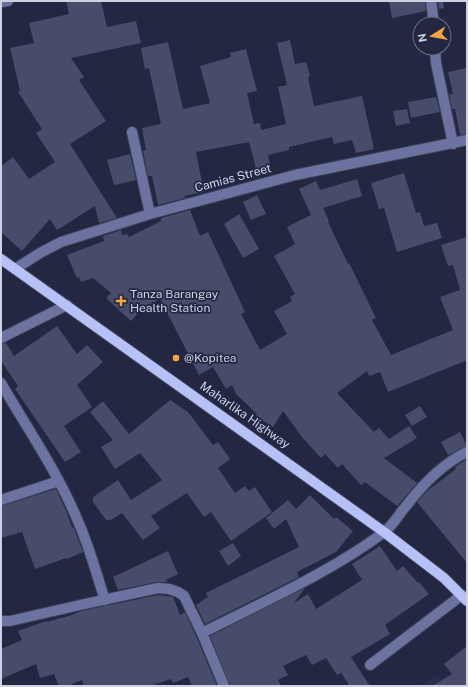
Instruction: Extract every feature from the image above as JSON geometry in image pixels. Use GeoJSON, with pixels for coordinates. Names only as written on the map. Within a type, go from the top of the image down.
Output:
{"type":"FeatureCollection","features":[{"type":"Feature","properties":{"kind":"main road","name":"Maharlika Highway"},"geometry":{"type":"LineString","coordinates":[[1,259],[384,532],[444,578],[465,598]]}},
{"type":"Feature","properties":{"kind":"street"},"geometry":{"type":"LineString","coordinates":[[1,2],[8,1]]}},
{"type":"Feature","properties":{"kind":"street"},"geometry":{"type":"LineString","coordinates":[[431,1],[433,16]]}},
{"type":"Feature","properties":{"kind":"street"},"geometry":{"type":"LineString","coordinates":[[435,56],[453,144]]}},
{"type":"Feature","properties":{"kind":"street"},"geometry":{"type":"LineString","coordinates":[[132,132],[150,214]]}},
{"type":"Feature","properties":{"kind":"street","name":"Camias Street"},"geometry":{"type":"LineString","coordinates":[[15,269],[61,242],[150,214],[295,175],[467,140]]}},
{"type":"Feature","properties":{"kind":"street"},"geometry":{"type":"LineString","coordinates":[[1,338],[67,305]]}},
{"type":"Feature","properties":{"kind":"street"},"geometry":{"type":"LineString","coordinates":[[1,383],[59,481],[85,538],[105,600]]}},
{"type":"Feature","properties":{"kind":"street"},"geometry":{"type":"LineString","coordinates":[[202,633],[352,554],[384,532],[432,476],[453,459],[467,452]]}},
{"type":"Feature","properties":{"kind":"street"},"geometry":{"type":"LineString","coordinates":[[1,500],[59,481]]}},
{"type":"Feature","properties":{"kind":"street"},"geometry":{"type":"LineString","coordinates":[[1,621],[10,621],[158,588],[169,589],[184,596],[202,633],[224,686]]}},
{"type":"Feature","properties":{"kind":"street"},"geometry":{"type":"LineString","coordinates":[[370,665],[465,598]]}},
{"type":"Feature","properties":{"kind":"shaded area"},"geometry":{"type":"Polygon","coordinates":[[[438,675],[445,686],[419,686],[438,675]]]}},
{"type":"Feature","properties":{"kind":"building"},"geometry":{"type":"Polygon","coordinates":[[[66,1],[101,1],[107,27],[136,21],[141,43],[71,58],[84,77],[79,80],[106,121],[70,144],[117,218],[99,223],[95,206],[57,230],[50,219],[22,251],[1,232],[1,166],[13,157],[29,179],[55,162],[36,133],[42,129],[18,92],[20,91],[10,48],[34,43],[29,23],[69,14],[66,1]]]}},
{"type":"Feature","properties":{"kind":"building"},"geometry":{"type":"Polygon","coordinates":[[[389,1],[425,1],[426,11],[392,18],[389,1]]]}},
{"type":"Feature","properties":{"kind":"building"},"geometry":{"type":"Polygon","coordinates":[[[438,1],[443,1],[444,8],[439,9],[438,1]]]}},
{"type":"Feature","properties":{"kind":"building"},"geometry":{"type":"Polygon","coordinates":[[[290,40],[295,64],[306,62],[310,76],[308,77],[314,106],[362,96],[374,149],[356,153],[352,140],[334,144],[332,137],[289,147],[289,150],[268,155],[272,173],[258,176],[249,142],[196,152],[204,192],[184,196],[185,198],[158,205],[152,176],[148,176],[143,151],[146,150],[142,128],[161,124],[149,68],[145,69],[141,48],[168,42],[183,109],[210,103],[200,66],[231,57],[230,53],[246,49],[257,91],[247,93],[254,124],[260,123],[261,130],[286,124],[278,87],[287,85],[277,43],[290,40]]]}},
{"type":"Feature","properties":{"kind":"building"},"geometry":{"type":"Polygon","coordinates":[[[467,68],[467,134],[460,135],[455,109],[452,109],[449,94],[453,94],[448,72],[467,68]]]}},
{"type":"Feature","properties":{"kind":"building"},"geometry":{"type":"Polygon","coordinates":[[[436,97],[440,112],[411,118],[408,102],[436,97]]]}},
{"type":"Feature","properties":{"kind":"building"},"geometry":{"type":"Polygon","coordinates":[[[407,109],[410,123],[396,126],[393,111],[407,109]]]}},
{"type":"Feature","properties":{"kind":"building"},"geometry":{"type":"Polygon","coordinates":[[[130,154],[136,180],[114,185],[107,160],[130,154]]]}},
{"type":"Feature","properties":{"kind":"building"},"geometry":{"type":"Polygon","coordinates":[[[404,173],[416,213],[420,212],[424,226],[437,223],[442,238],[397,252],[384,208],[379,209],[371,183],[404,173]]]}},
{"type":"Feature","properties":{"kind":"building"},"geometry":{"type":"Polygon","coordinates":[[[357,179],[362,196],[323,208],[348,264],[349,263],[376,318],[372,320],[391,355],[453,330],[440,297],[460,290],[453,265],[448,266],[441,245],[467,237],[467,363],[465,361],[388,392],[380,372],[369,376],[367,371],[337,393],[374,432],[379,428],[389,439],[409,426],[417,438],[384,458],[417,483],[397,506],[365,482],[361,485],[342,464],[338,468],[325,454],[321,458],[302,437],[283,411],[273,427],[256,416],[257,414],[236,394],[232,385],[226,389],[213,367],[199,375],[160,299],[144,307],[131,321],[106,298],[111,293],[93,278],[81,282],[79,277],[77,278],[67,255],[104,241],[103,236],[121,230],[122,235],[127,234],[129,237],[161,221],[161,218],[190,210],[200,236],[208,232],[245,312],[241,314],[260,350],[287,334],[274,311],[292,301],[290,297],[295,294],[274,256],[295,244],[287,227],[311,215],[299,189],[316,181],[320,190],[357,179]]]}},
{"type":"Feature","properties":{"kind":"building"},"geometry":{"type":"Polygon","coordinates":[[[257,195],[266,214],[251,220],[243,202],[257,195]]]}},
{"type":"Feature","properties":{"kind":"building"},"geometry":{"type":"Polygon","coordinates":[[[239,214],[259,249],[243,258],[224,224],[239,214]]]}},
{"type":"Feature","properties":{"kind":"building"},"geometry":{"type":"Polygon","coordinates":[[[57,326],[77,354],[87,345],[103,362],[77,385],[92,407],[64,426],[81,452],[65,462],[15,389],[18,386],[1,361],[1,344],[6,343],[14,356],[57,326]]]}},
{"type":"Feature","properties":{"kind":"building"},"geometry":{"type":"Polygon","coordinates":[[[170,400],[188,412],[213,445],[218,442],[230,459],[218,468],[235,493],[245,486],[249,491],[255,487],[272,512],[231,541],[211,512],[204,517],[187,493],[151,516],[160,528],[143,540],[122,513],[111,520],[106,520],[93,502],[93,497],[118,480],[131,500],[162,480],[140,453],[115,469],[101,447],[113,440],[90,412],[103,401],[129,434],[170,400]]]}},
{"type":"Feature","properties":{"kind":"building"},"geometry":{"type":"Polygon","coordinates":[[[420,406],[427,417],[412,426],[405,415],[420,406]]]}},
{"type":"Feature","properties":{"kind":"building"},"geometry":{"type":"Polygon","coordinates":[[[460,432],[467,446],[448,455],[441,442],[460,432]]]}},
{"type":"Feature","properties":{"kind":"building"},"geometry":{"type":"Polygon","coordinates":[[[467,459],[467,563],[417,502],[427,491],[456,469],[455,467],[467,459]]]}},
{"type":"Feature","properties":{"kind":"building"},"geometry":{"type":"Polygon","coordinates":[[[56,489],[72,528],[74,527],[83,552],[67,559],[66,558],[35,569],[22,532],[1,538],[1,506],[56,489]]]}},
{"type":"Feature","properties":{"kind":"building"},"geometry":{"type":"Polygon","coordinates":[[[310,495],[334,519],[336,517],[353,531],[336,552],[297,572],[299,577],[205,624],[196,605],[208,597],[206,593],[299,547],[286,519],[274,529],[266,518],[288,500],[296,509],[310,495]]]}},
{"type":"Feature","properties":{"kind":"building"},"geometry":{"type":"Polygon","coordinates":[[[233,543],[241,556],[228,566],[219,551],[233,543]]]}},
{"type":"Feature","properties":{"kind":"building"},"geometry":{"type":"Polygon","coordinates":[[[380,546],[397,571],[403,566],[429,594],[385,625],[390,634],[351,657],[370,686],[350,686],[341,673],[337,675],[326,658],[312,665],[306,655],[283,666],[288,675],[278,680],[281,686],[230,686],[210,636],[305,588],[294,603],[308,594],[316,609],[362,580],[352,564],[380,546]]]}},
{"type":"Feature","properties":{"kind":"building"},"geometry":{"type":"Polygon","coordinates":[[[168,551],[178,574],[166,580],[167,582],[157,582],[118,590],[113,577],[168,551]]]}},
{"type":"Feature","properties":{"kind":"building"},"geometry":{"type":"Polygon","coordinates":[[[158,595],[173,597],[180,615],[185,612],[217,686],[192,686],[188,677],[173,683],[171,679],[150,686],[84,686],[82,680],[68,686],[59,686],[54,674],[40,678],[36,664],[1,679],[1,649],[22,640],[18,631],[81,611],[158,595]]]}},
{"type":"Feature","properties":{"kind":"building"},"geometry":{"type":"Polygon","coordinates":[[[467,646],[467,686],[432,686],[452,674],[444,664],[467,646]]]}},
{"type":"Feature","properties":{"kind":"place","name":"Tanza Barangay Health Station"},"geometry":{"type":"Point","coordinates":[121,301]}},
{"type":"Feature","properties":{"kind":"place","name":"@Kopitea"},"geometry":{"type":"Point","coordinates":[176,358]}}]}
